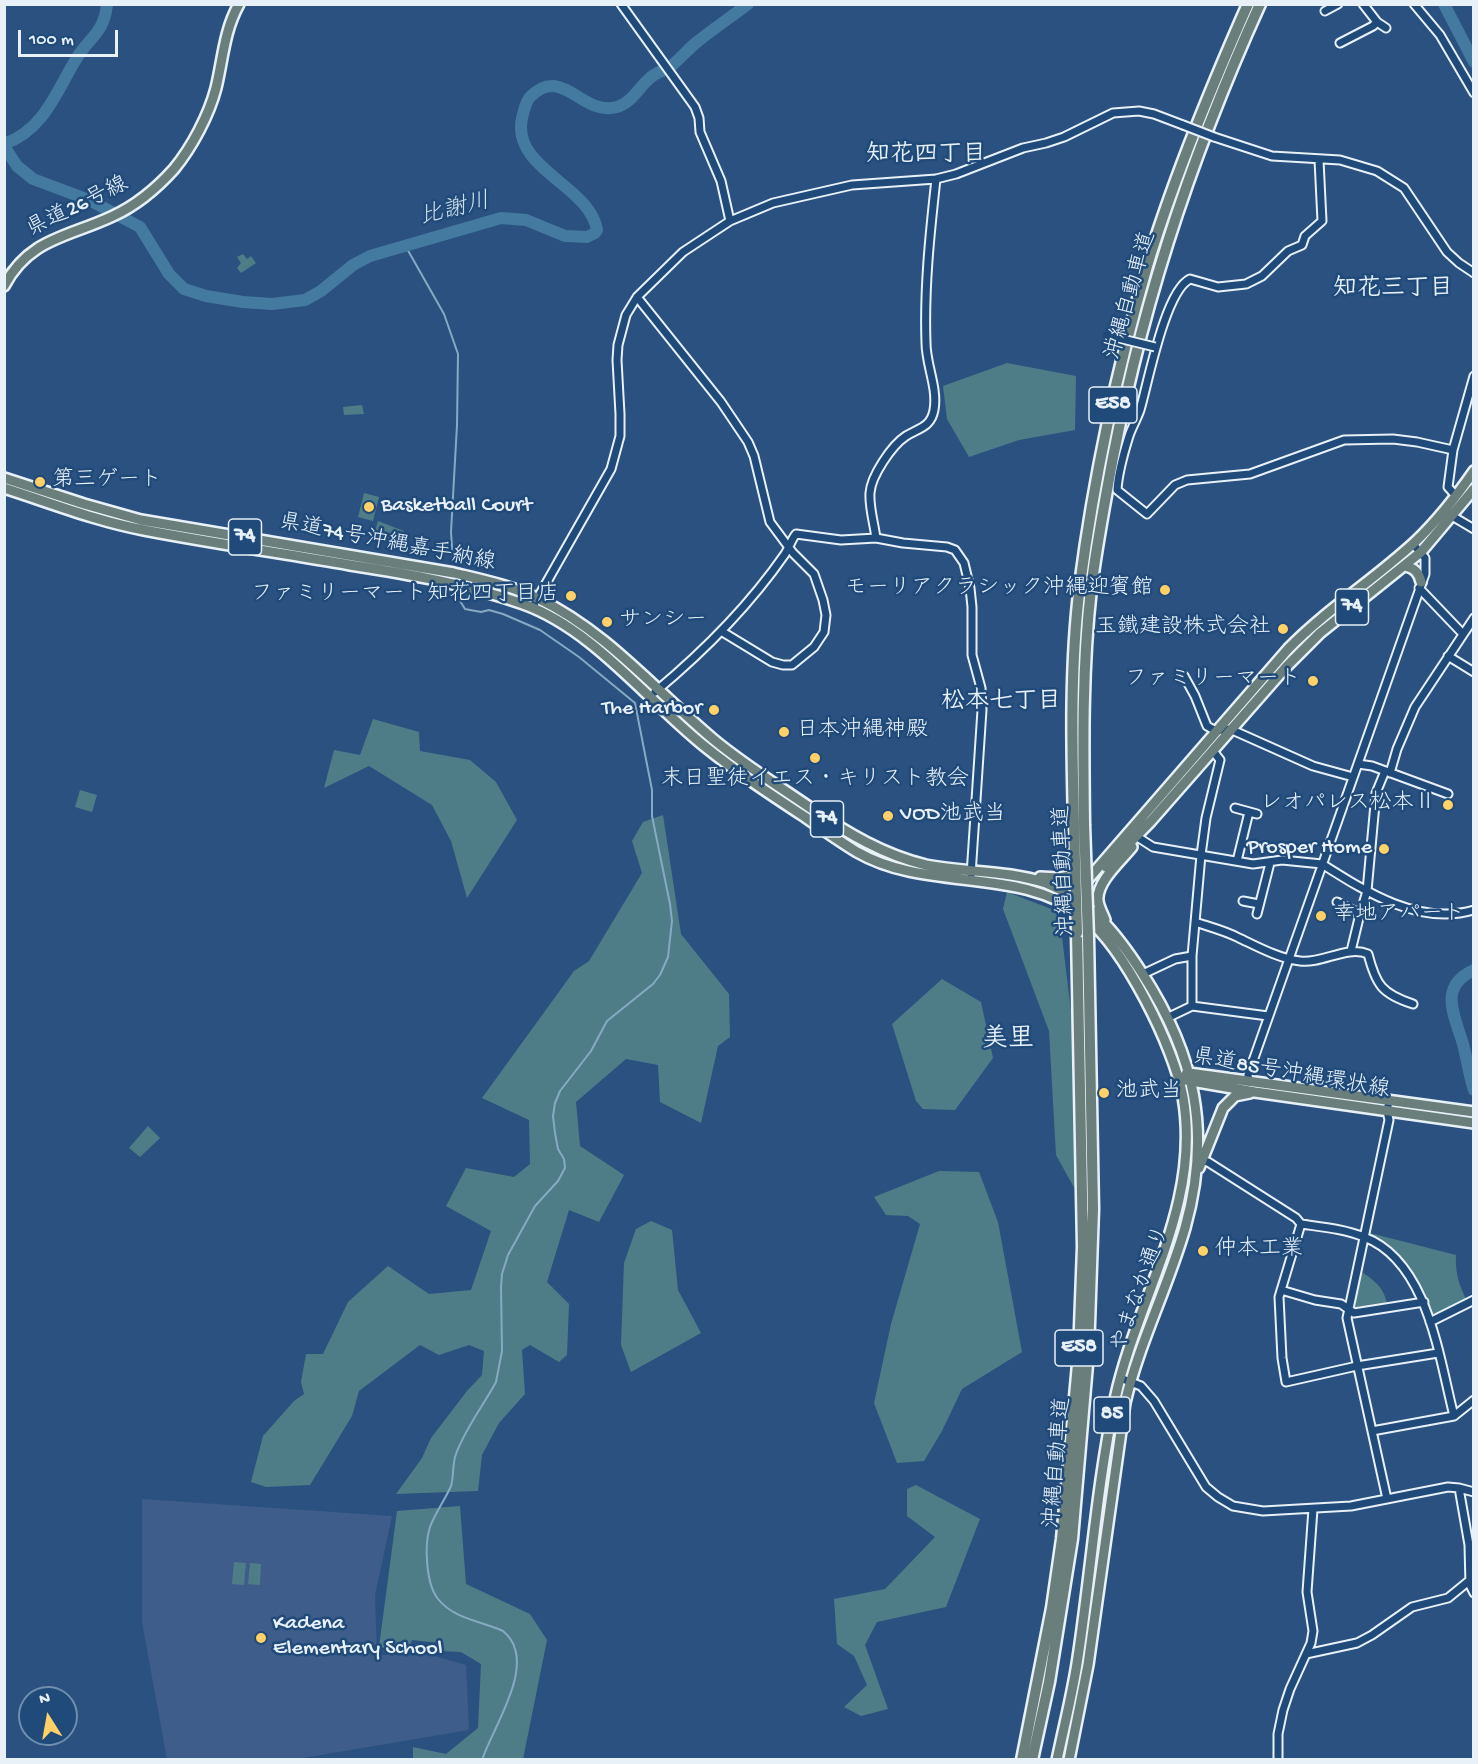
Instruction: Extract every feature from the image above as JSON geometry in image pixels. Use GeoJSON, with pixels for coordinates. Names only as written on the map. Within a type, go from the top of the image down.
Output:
{"type":"FeatureCollection","features":[{"type":"Feature","properties":{"kind":"highway","name":"沖縄自動車道"},"geometry":{"type":"LineString","coordinates":[[1032,1760],[1049,1682],[1072,1539],[1088,1353],[1093,1209],[1079,824],[1072,703],[1080,586],[1092,508],[1115,392],[1147,266],[1178,175],[1216,76],[1248,4]]}},
{"type":"Feature","properties":{"kind":"highway","name":"沖縄自動車道"},"geometry":{"type":"LineString","coordinates":[[1079,824],[1083,704],[1091,588],[1125,395],[1158,268],[1187,180],[1225,81],[1260,4]]}},
{"type":"Feature","properties":{"kind":"highway","name":"沖縄自動車道"},"geometry":{"type":"LineString","coordinates":[[1022,1760],[1052,1608],[1062,1539],[1079,1353],[1083,1236],[1082,935]]}},
{"type":"Feature","properties":{"kind":"main road","name":"県道26号線"},"geometry":{"type":"LineString","coordinates":[[4,286],[20,262],[38,247],[61,235],[93,224],[130,207],[159,184],[187,151],[212,100],[226,35],[232,16],[239,4]]}},
{"type":"Feature","properties":{"kind":"main road","name":"74"},"geometry":{"type":"LineString","coordinates":[[1076,898],[1110,852],[1265,673],[1312,625],[1413,544],[1456,496],[1473,471]]}},
{"type":"Feature","properties":{"kind":"main road","name":"県道74号沖縄嘉手納線"},"geometry":{"type":"LineString","coordinates":[[4,478],[141,520],[454,573],[538,598],[581,624],[606,643],[715,741],[813,810],[862,841],[894,855],[927,865],[1029,878],[1076,898]]}},
{"type":"Feature","properties":{"kind":"main road","name":"県道74号沖縄嘉手納線"},"geometry":{"type":"LineString","coordinates":[[5,488],[79,514],[141,529],[414,576],[476,590],[532,608],[558,622],[599,652],[711,751],[768,793],[857,852],[890,866],[925,875],[1019,886],[1048,895],[1069,906]]}},
{"type":"Feature","properties":{"kind":"main road","name":"74"},"geometry":{"type":"LineString","coordinates":[[1069,906],[1137,837],[1287,666],[1320,633],[1421,552],[1452,516],[1470,500],[1473,489]]}},
{"type":"Feature","properties":{"kind":"main road"},"geometry":{"type":"LineString","coordinates":[[1405,566],[1416,570],[1419,574],[1420,585]]}},
{"type":"Feature","properties":{"kind":"main road"},"geometry":{"type":"LineString","coordinates":[[1106,922],[1098,899],[1101,886],[1137,837]]}},
{"type":"Feature","properties":{"kind":"main road"},"geometry":{"type":"LineString","coordinates":[[1029,878],[1074,876],[1091,867],[1110,852]]}},
{"type":"Feature","properties":{"kind":"main road","name":"やまなか通り"},"geometry":{"type":"LineString","coordinates":[[1069,1760],[1088,1665],[1125,1403],[1130,1382],[1185,1229],[1197,1173],[1198,1129],[1190,1077],[1182,1050],[1167,1018],[1143,974],[1106,922],[1076,898]]}},
{"type":"Feature","properties":{"kind":"main road","name":"やまなか通り"},"geometry":{"type":"LineString","coordinates":[[1057,1760],[1077,1663],[1105,1459],[1120,1378],[1132,1336],[1168,1240],[1184,1181],[1186,1130],[1176,1067],[1154,1018],[1118,955],[1097,927],[1069,906]]}},
{"type":"Feature","properties":{"kind":"main road","name":"県道85号沖縄環状線"},"geometry":{"type":"LineString","coordinates":[[1178,1077],[1249,1082],[1469,1112]]}},
{"type":"Feature","properties":{"kind":"main road","name":"県道85号沖縄環状線"},"geometry":{"type":"LineString","coordinates":[[1190,1077],[1256,1092],[1470,1122]]}},
{"type":"Feature","properties":{"kind":"main road"},"geometry":{"type":"LineString","coordinates":[[1197,1173],[1223,1108],[1235,1096],[1256,1092]]}},
{"type":"Feature","properties":{"kind":"main road"},"geometry":{"type":"LineString","coordinates":[[1077,1663],[1088,1665]]}},
{"type":"Feature","properties":{"kind":"street"},"geometry":{"type":"LineString","coordinates":[[621,4],[695,107],[704,146],[721,182],[730,221]]}},
{"type":"Feature","properties":{"kind":"street"},"geometry":{"type":"LineString","coordinates":[[1325,10],[1338,4]]}},
{"type":"Feature","properties":{"kind":"street"},"geometry":{"type":"LineString","coordinates":[[1363,4],[1377,21],[1386,27]]}},
{"type":"Feature","properties":{"kind":"street"},"geometry":{"type":"LineString","coordinates":[[1414,4],[1440,35],[1473,93]]}},
{"type":"Feature","properties":{"kind":"street"},"geometry":{"type":"LineString","coordinates":[[1340,43],[1373,26],[1377,21]]}},
{"type":"Feature","properties":{"kind":"street"},"geometry":{"type":"LineString","coordinates":[[532,608],[611,469],[620,436],[617,360],[618,345],[626,315],[637,297],[683,252],[730,221],[773,203],[824,190],[869,183],[936,179],[956,174],[1023,148],[1064,137],[1113,113],[1139,111],[1155,114],[1272,156],[1340,160],[1377,171],[1404,188],[1447,252],[1473,273]]}},
{"type":"Feature","properties":{"kind":"street"},"geometry":{"type":"LineString","coordinates":[[1319,160],[1322,221],[1305,236],[1302,245],[1288,251],[1262,276],[1246,284],[1218,287],[1190,279],[1186,280],[1175,297],[1155,347],[1139,412],[1129,436],[1117,490],[1147,514],[1175,485],[1187,480],[1250,474],[1344,440],[1417,441],[1453,450]]}},
{"type":"Feature","properties":{"kind":"street"},"geometry":{"type":"LineString","coordinates":[[876,538],[870,491],[875,476],[899,442],[925,427],[934,409],[935,396],[926,356],[925,339],[927,272],[936,179]]}},
{"type":"Feature","properties":{"kind":"street"},"geometry":{"type":"LineString","coordinates":[[637,297],[721,402],[748,442],[754,456],[770,522],[789,548],[814,574],[823,600],[826,623],[824,632],[814,647],[792,665],[783,665],[754,652],[721,631]]}},
{"type":"Feature","properties":{"kind":"street"},"geometry":{"type":"LineString","coordinates":[[1106,335],[1155,347]]}},
{"type":"Feature","properties":{"kind":"street"},"geometry":{"type":"LineString","coordinates":[[1456,496],[1448,487],[1453,450],[1473,376]]}},
{"type":"Feature","properties":{"kind":"street"},"geometry":{"type":"LineString","coordinates":[[1452,516],[1473,529]]}},
{"type":"Feature","properties":{"kind":"street"},"geometry":{"type":"LineString","coordinates":[[650,697],[684,669],[721,631],[765,580],[789,548],[796,534],[841,540],[876,538],[955,550],[964,563],[972,607],[972,655],[981,688],[982,710],[971,881]]}},
{"type":"Feature","properties":{"kind":"street"},"geometry":{"type":"LineString","coordinates":[[1249,1082],[1248,1075],[1268,1016],[1420,585],[1426,565],[1425,558],[1413,544]]}},
{"type":"Feature","properties":{"kind":"street"},"geometry":{"type":"LineString","coordinates":[[1420,585],[1463,633]]}},
{"type":"Feature","properties":{"kind":"street"},"geometry":{"type":"LineString","coordinates":[[1351,951],[1359,914],[1368,891],[1376,794],[1415,707],[1473,618]]}},
{"type":"Feature","properties":{"kind":"street"},"geometry":{"type":"LineString","coordinates":[[1448,656],[1473,672]]}},
{"type":"Feature","properties":{"kind":"street"},"geometry":{"type":"LineString","coordinates":[[1184,676],[1207,726],[1216,731],[1230,729],[1313,766],[1353,777]]}},
{"type":"Feature","properties":{"kind":"street"},"geometry":{"type":"LineString","coordinates":[[1192,1006],[1192,956],[1201,855],[1206,818],[1220,760],[1213,751]]}},
{"type":"Feature","properties":{"kind":"street"},"geometry":{"type":"LineString","coordinates":[[1358,764],[1448,794]]}},
{"type":"Feature","properties":{"kind":"street"},"geometry":{"type":"LineString","coordinates":[[1235,808],[1257,814]]}},
{"type":"Feature","properties":{"kind":"street"},"geometry":{"type":"LineString","coordinates":[[1237,861],[1249,812]]}},
{"type":"Feature","properties":{"kind":"street"},"geometry":{"type":"LineString","coordinates":[[1137,837],[1153,846],[1253,864],[1282,860],[1322,864],[1368,891],[1405,907],[1424,912],[1452,914],[1473,910]]}},
{"type":"Feature","properties":{"kind":"street"},"geometry":{"type":"LineString","coordinates":[[1257,914],[1270,863]]}},
{"type":"Feature","properties":{"kind":"street"},"geometry":{"type":"LineString","coordinates":[[1243,901],[1259,904]]}},
{"type":"Feature","properties":{"kind":"street"},"geometry":{"type":"LineString","coordinates":[[1337,902],[1359,914]]}},
{"type":"Feature","properties":{"kind":"street"},"geometry":{"type":"LineString","coordinates":[[1195,922],[1240,938],[1250,945],[1301,962],[1351,951],[1368,954],[1374,975],[1383,988],[1395,998],[1413,1004]]}},
{"type":"Feature","properties":{"kind":"street"},"geometry":{"type":"LineString","coordinates":[[1143,974],[1175,959],[1192,956]]}},
{"type":"Feature","properties":{"kind":"street"},"geometry":{"type":"LineString","coordinates":[[1167,1018],[1192,1006],[1268,1016]]}},
{"type":"Feature","properties":{"kind":"street"},"geometry":{"type":"LineString","coordinates":[[1387,1499],[1347,1318],[1389,1120],[1387,1111],[1389,1101]]}},
{"type":"Feature","properties":{"kind":"street"},"geometry":{"type":"LineString","coordinates":[[1203,1161],[1296,1218],[1301,1224],[1365,1237],[1378,1244],[1401,1264],[1411,1276],[1424,1302],[1454,1416]]}},
{"type":"Feature","properties":{"kind":"street"},"geometry":{"type":"LineString","coordinates":[[1301,1224],[1281,1290],[1279,1308],[1286,1382],[1357,1366],[1438,1353]]}},
{"type":"Feature","properties":{"kind":"street"},"geometry":{"type":"LineString","coordinates":[[1281,1290],[1315,1300],[1341,1304],[1354,1313],[1424,1302]]}},
{"type":"Feature","properties":{"kind":"street"},"geometry":{"type":"LineString","coordinates":[[1430,1322],[1473,1300]]}},
{"type":"Feature","properties":{"kind":"street"},"geometry":{"type":"LineString","coordinates":[[1120,1378],[1141,1386],[1154,1401],[1206,1487],[1233,1506],[1246,1510],[1282,1511],[1351,1506],[1436,1489],[1459,1488],[1473,1492]]}},
{"type":"Feature","properties":{"kind":"street"},"geometry":{"type":"LineString","coordinates":[[1372,1431],[1454,1416],[1473,1400]]}},
{"type":"Feature","properties":{"kind":"street"},"geometry":{"type":"LineString","coordinates":[[1459,1488],[1469,1545],[1470,1580],[1473,1593]]}},
{"type":"Feature","properties":{"kind":"street"},"geometry":{"type":"LineString","coordinates":[[1278,1760],[1278,1734],[1283,1710],[1313,1631],[1307,1592],[1313,1509]]}},
{"type":"Feature","properties":{"kind":"street"},"geometry":{"type":"LineString","coordinates":[[1306,1654],[1358,1643],[1412,1607],[1448,1598],[1470,1580]]}},
{"type":"Feature","properties":{"kind":"shaded area","name":"Kadena Elementary School"},"geometry":{"type":"Polygon","coordinates":[[[142,1499],[392,1516],[375,1595],[377,1655],[431,1655],[466,1665],[469,1730],[297,1759],[167,1759],[142,1622],[142,1499]]]}},
{"type":"Feature","properties":{"kind":"green space"},"geometry":{"type":"Polygon","coordinates":[[[243,254],[247,259],[251,256],[256,263],[241,273],[237,268],[241,263],[237,257],[243,254]]]}},
{"type":"Feature","properties":{"kind":"green space"},"geometry":{"type":"Polygon","coordinates":[[[1007,363],[1076,376],[1075,430],[1019,440],[969,457],[947,419],[943,386],[1007,363]]]}},
{"type":"Feature","properties":{"kind":"green space"},"geometry":{"type":"Polygon","coordinates":[[[362,405],[364,414],[344,415],[343,407],[362,405]]]}},
{"type":"Feature","properties":{"kind":"green space","name":"Basketball Court"},"geometry":{"type":"Polygon","coordinates":[[[364,493],[379,497],[373,521],[358,517],[364,493]]]}},
{"type":"Feature","properties":{"kind":"green space"},"geometry":{"type":"Polygon","coordinates":[[[378,521],[404,531],[400,543],[374,535],[378,521]]]}},
{"type":"Feature","properties":{"kind":"green space"},"geometry":{"type":"Polygon","coordinates":[[[373,719],[419,732],[420,751],[470,760],[496,782],[517,820],[467,898],[451,841],[432,805],[369,766],[324,788],[334,750],[360,755],[373,719]]]}},
{"type":"Feature","properties":{"kind":"green space"},"geometry":{"type":"Polygon","coordinates":[[[80,790],[97,795],[92,812],[75,807],[80,790]]]}},
{"type":"Feature","properties":{"kind":"green space"},"geometry":{"type":"Polygon","coordinates":[[[663,815],[681,934],[729,994],[730,1037],[718,1046],[701,1123],[660,1102],[658,1065],[626,1059],[576,1102],[580,1146],[624,1175],[599,1222],[569,1210],[547,1282],[569,1304],[567,1355],[559,1362],[530,1345],[522,1350],[525,1394],[499,1423],[482,1455],[478,1491],[396,1494],[422,1458],[431,1438],[482,1375],[484,1351],[469,1345],[439,1355],[420,1345],[359,1391],[352,1416],[310,1485],[266,1487],[251,1482],[263,1436],[294,1401],[304,1394],[301,1382],[306,1354],[323,1354],[348,1302],[388,1266],[429,1294],[471,1290],[491,1231],[446,1206],[466,1168],[514,1177],[530,1164],[529,1120],[482,1098],[574,971],[589,961],[642,873],[632,841],[643,822],[663,815]]]}},
{"type":"Feature","properties":{"kind":"green space"},"geometry":{"type":"Polygon","coordinates":[[[1007,892],[1059,912],[1075,1045],[1076,1191],[1056,1155],[1049,1031],[1003,909],[1007,892]]]}},
{"type":"Feature","properties":{"kind":"green space"},"geometry":{"type":"Polygon","coordinates":[[[942,979],[981,1002],[993,1058],[955,1110],[923,1109],[916,1101],[892,1024],[942,979]]]}},
{"type":"Feature","properties":{"kind":"green space"},"geometry":{"type":"Polygon","coordinates":[[[148,1126],[160,1138],[140,1157],[129,1148],[148,1126]]]}},
{"type":"Feature","properties":{"kind":"green space"},"geometry":{"type":"Polygon","coordinates":[[[939,1171],[979,1172],[998,1222],[1022,1352],[962,1389],[942,1431],[924,1461],[897,1463],[874,1403],[891,1324],[920,1224],[908,1216],[886,1215],[874,1197],[939,1171]]]}},
{"type":"Feature","properties":{"kind":"green space"},"geometry":{"type":"Polygon","coordinates":[[[651,1221],[672,1230],[678,1290],[701,1333],[631,1372],[621,1345],[624,1263],[636,1229],[651,1221]]]}},
{"type":"Feature","properties":{"kind":"green space"},"geometry":{"type":"Polygon","coordinates":[[[1366,1232],[1456,1255],[1458,1279],[1468,1303],[1430,1322],[1401,1264],[1365,1237],[1366,1232]]]}},
{"type":"Feature","properties":{"kind":"green space"},"geometry":{"type":"Polygon","coordinates":[[[1358,1270],[1378,1285],[1388,1308],[1349,1311],[1358,1270]]]}},
{"type":"Feature","properties":{"kind":"green space"},"geometry":{"type":"Polygon","coordinates":[[[916,1485],[980,1519],[946,1607],[877,1622],[865,1645],[888,1709],[861,1716],[844,1707],[867,1685],[854,1656],[837,1644],[834,1599],[885,1589],[935,1537],[907,1516],[907,1489],[916,1485]]]}},
{"type":"Feature","properties":{"kind":"green space"},"geometry":{"type":"Polygon","coordinates":[[[460,1506],[466,1584],[530,1614],[547,1640],[523,1759],[413,1759],[413,1747],[446,1754],[478,1728],[481,1664],[461,1652],[440,1651],[439,1643],[412,1640],[406,1653],[379,1647],[397,1511],[460,1506]]]}},
{"type":"Feature","properties":{"kind":"green space"},"geometry":{"type":"Polygon","coordinates":[[[234,1562],[246,1563],[244,1585],[232,1584],[234,1562]]]}},
{"type":"Feature","properties":{"kind":"green space"},"geometry":{"type":"Polygon","coordinates":[[[250,1563],[261,1564],[260,1585],[248,1584],[250,1563]]]}},
{"type":"Feature","properties":{"kind":"waterway"},"geometry":{"type":"LineString","coordinates":[[4,144],[18,138],[40,119],[78,56],[97,33],[106,13],[107,4]]}},
{"type":"Feature","properties":{"kind":"waterway","name":"比謝川"},"geometry":{"type":"LineString","coordinates":[[4,146],[17,166],[33,179],[89,200],[140,227],[169,274],[184,289],[206,296],[243,302],[272,304],[305,300],[321,291],[353,265],[370,256],[501,218],[526,220],[565,236],[587,237],[595,233],[597,230],[591,214],[581,201],[539,164],[528,151],[522,136],[522,118],[528,99],[542,88],[553,86],[563,88],[593,105],[605,108],[623,105],[652,76],[670,67],[697,42],[748,4]]}},
{"type":"Feature","properties":{"kind":"waterway","name":"比謝川"},"geometry":{"type":"LineString","coordinates":[[1444,4],[1474,62]]}},
{"type":"Feature","properties":{"kind":"waterway"},"geometry":{"type":"LineString","coordinates":[[406,247],[444,314],[458,354],[451,532],[453,561]]}},
{"type":"Feature","properties":{"kind":"waterway"},"geometry":{"type":"LineString","coordinates":[[457,596],[465,609],[481,612],[489,610],[540,630],[579,657],[635,703],[652,790],[652,816],[672,921],[668,957],[660,975],[653,984],[607,1021],[591,1051],[560,1091],[555,1103],[553,1116],[555,1133],[565,1168],[558,1181],[535,1206],[508,1255],[502,1274],[502,1351],[496,1382],[460,1445],[455,1458],[451,1486],[432,1522],[428,1535],[429,1574],[438,1599],[444,1606],[460,1615],[503,1631],[513,1644],[517,1659],[516,1676],[510,1694],[482,1760]]}},
{"type":"Feature","properties":{"kind":"waterway","name":"比謝川"},"geometry":{"type":"LineString","coordinates":[[1474,970],[1463,977],[1452,994],[1453,1013],[1474,1090]]}},
{"type":"Feature","properties":{"kind":"place","name":"第三ゲート"},"geometry":{"type":"Point","coordinates":[40,482]}},
{"type":"Feature","properties":{"kind":"place","name":"Basketball Court"},"geometry":{"type":"Point","coordinates":[369,507]}},
{"type":"Feature","properties":{"kind":"place","name":"モーリアクラシック沖縄迎賓館"},"geometry":{"type":"Point","coordinates":[1165,590]}},
{"type":"Feature","properties":{"kind":"place","name":"ファミリーマート知花四丁目店"},"geometry":{"type":"Point","coordinates":[571,596]}},
{"type":"Feature","properties":{"kind":"place","name":"サンシー"},"geometry":{"type":"Point","coordinates":[607,622]}},
{"type":"Feature","properties":{"kind":"place","name":"玉鐵建設株式会社"},"geometry":{"type":"Point","coordinates":[1283,629]}},
{"type":"Feature","properties":{"kind":"place","name":"ファミリーマート"},"geometry":{"type":"Point","coordinates":[1313,681]}},
{"type":"Feature","properties":{"kind":"place","name":"The Harbor"},"geometry":{"type":"Point","coordinates":[714,710]}},
{"type":"Feature","properties":{"kind":"place","name":"日本沖縄神殿"},"geometry":{"type":"Point","coordinates":[784,732]}},
{"type":"Feature","properties":{"kind":"place","name":"末日聖徒イエス・キリスト教会"},"geometry":{"type":"Point","coordinates":[815,758]}},
{"type":"Feature","properties":{"kind":"place","name":"レオパレス松本Ⅱ"},"geometry":{"type":"Point","coordinates":[1448,805]}},
{"type":"Feature","properties":{"kind":"place","name":"VOD池武当"},"geometry":{"type":"Point","coordinates":[888,816]}},
{"type":"Feature","properties":{"kind":"place","name":"Prosper Home"},"geometry":{"type":"Point","coordinates":[1384,849]}},
{"type":"Feature","properties":{"kind":"place","name":"幸地アパート"},"geometry":{"type":"Point","coordinates":[1321,916]}},
{"type":"Feature","properties":{"kind":"place","name":"池武当"},"geometry":{"type":"Point","coordinates":[1104,1093]}},
{"type":"Feature","properties":{"kind":"place","name":"仲本工業"},"geometry":{"type":"Point","coordinates":[1203,1251]}},
{"type":"Feature","properties":{"kind":"place","name":"Kadena Elementary School"},"geometry":{"type":"Point","coordinates":[261,1638]}},
{"type":"Feature","properties":{"kind":"district","name":"知花四丁目"},"geometry":{"type":"Point","coordinates":[926,156]}},
{"type":"Feature","properties":{"kind":"district","name":"知花三丁目"},"geometry":{"type":"Point","coordinates":[1393,290]}},
{"type":"Feature","properties":{"kind":"district","name":"松本七丁目"},"geometry":{"type":"Point","coordinates":[1001,703]}},
{"type":"Feature","properties":{"kind":"district","name":"美里"},"geometry":{"type":"Point","coordinates":[1008,1041]}}]}
